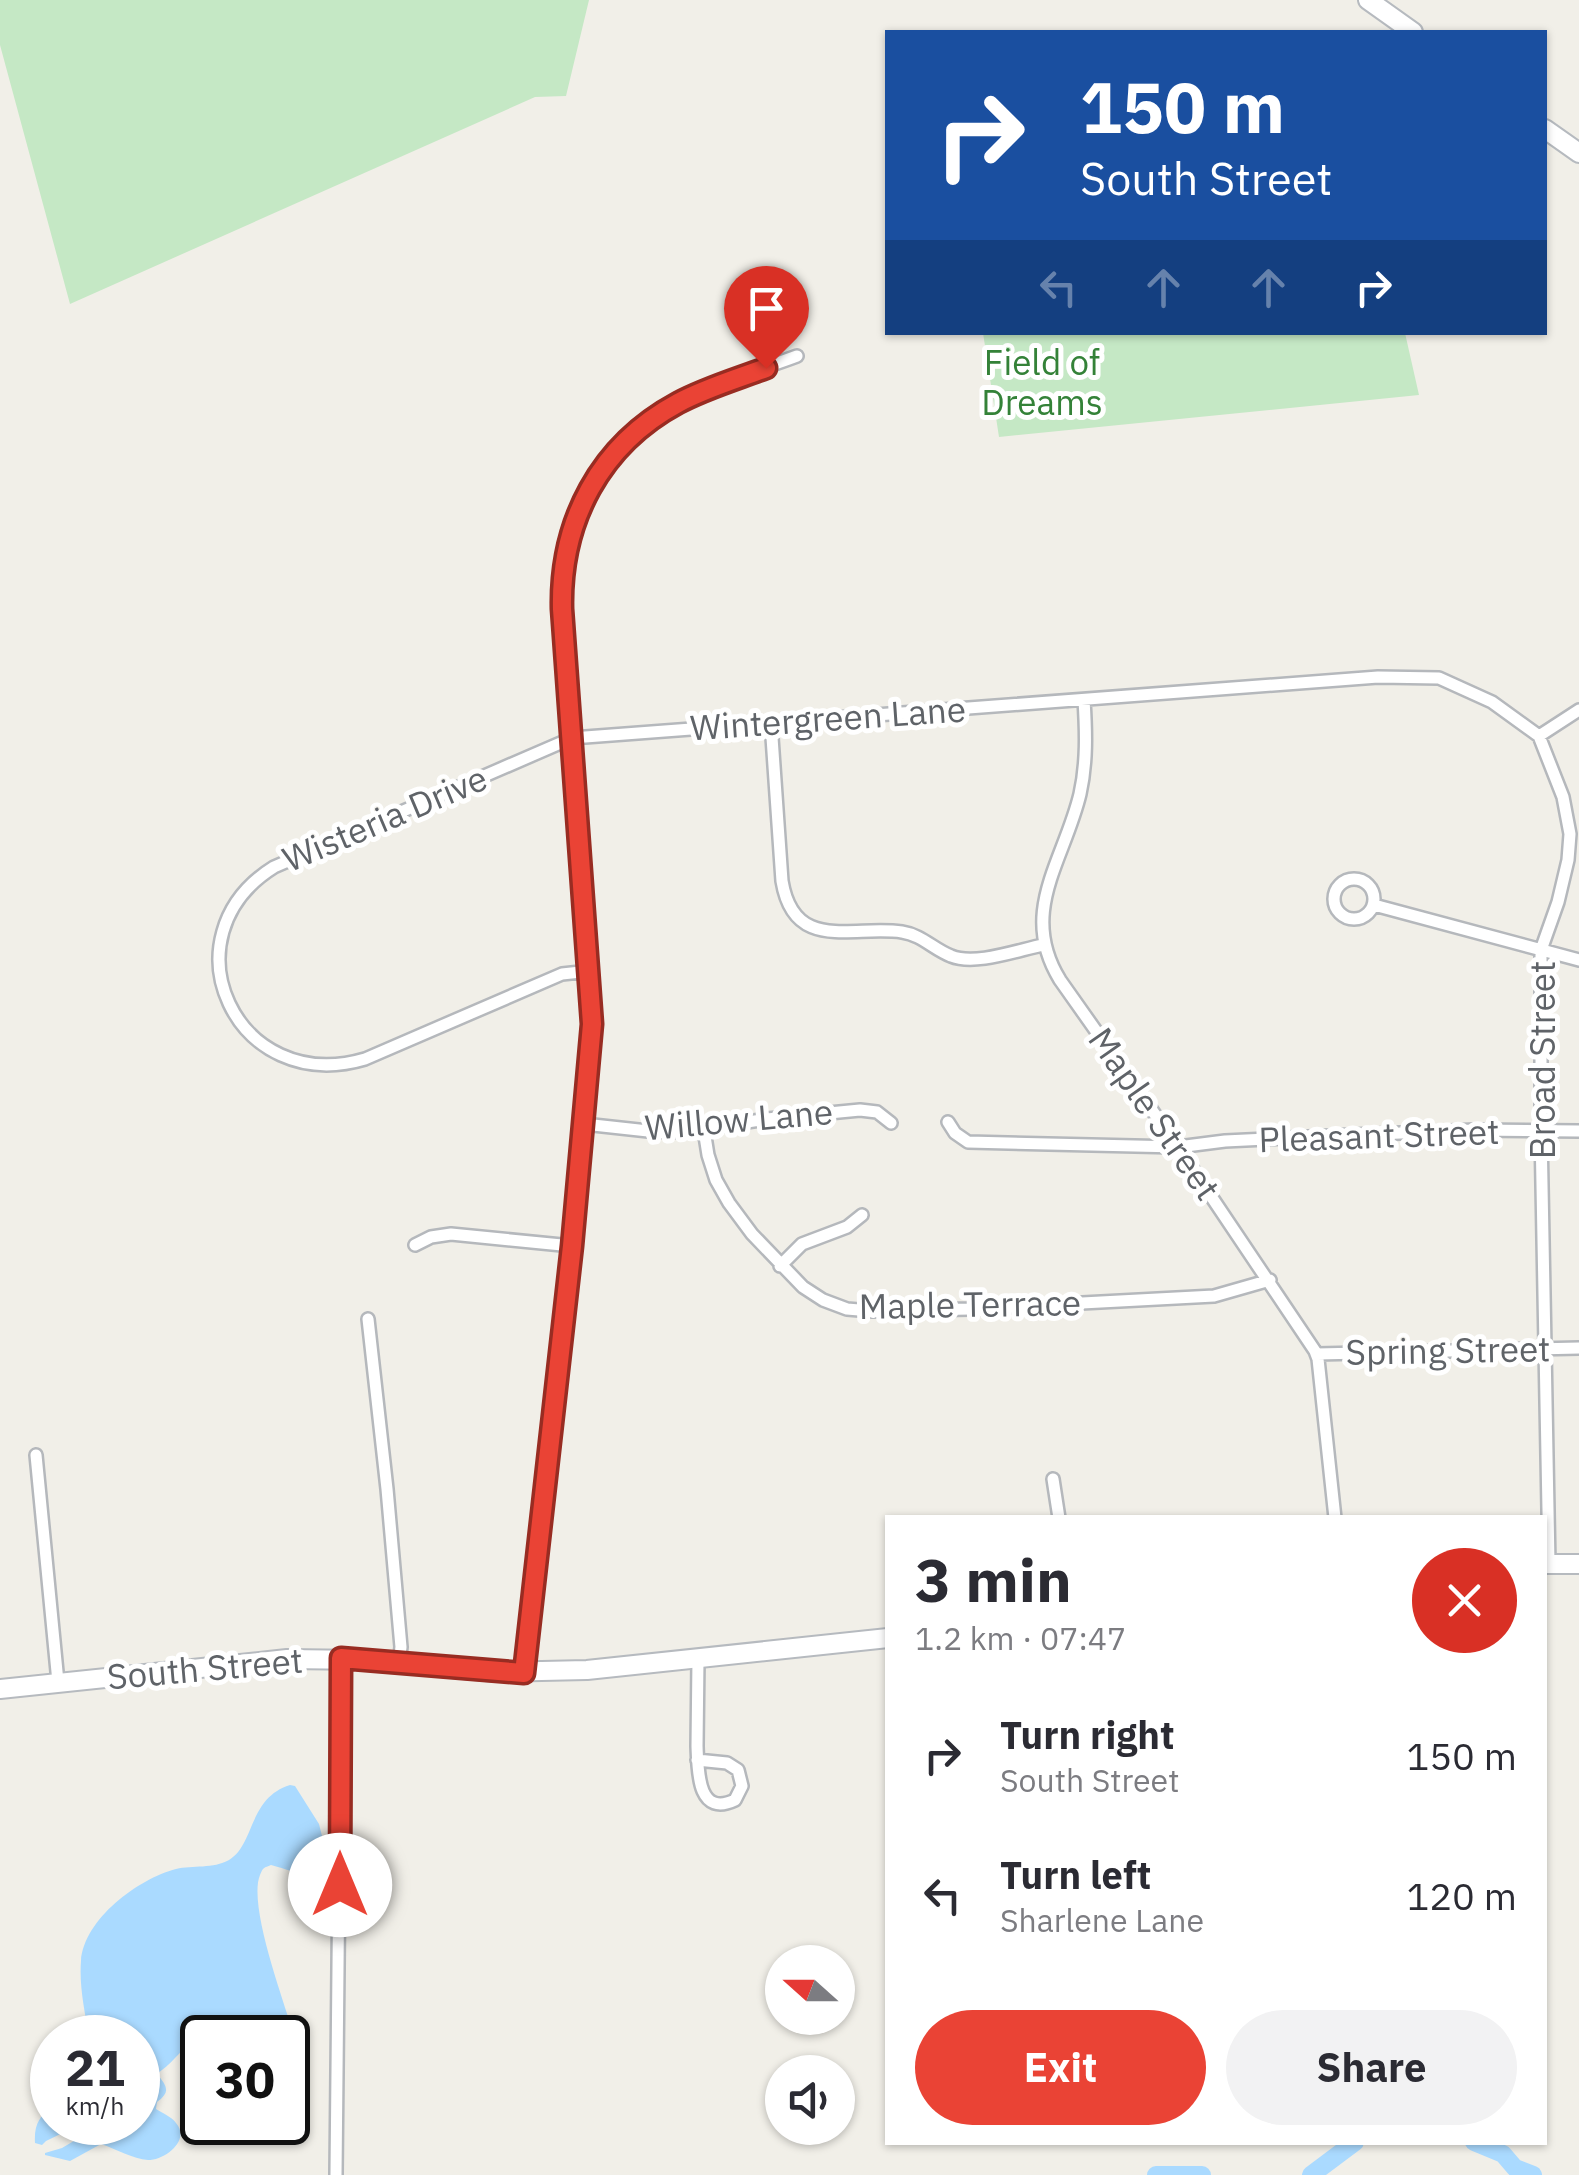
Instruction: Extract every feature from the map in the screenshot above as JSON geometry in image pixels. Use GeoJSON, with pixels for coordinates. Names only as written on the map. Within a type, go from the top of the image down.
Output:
{"type":"FeatureCollection","features":[{"type":"Feature","properties":{"kind":"main road"},"geometry":{"type":"LineString","coordinates":[[1368,0],[1410,30]]}},
{"type":"Feature","properties":{"kind":"main road"},"geometry":{"type":"LineString","coordinates":[[1547,130],[1579,154]]}},
{"type":"Feature","properties":{"kind":"main road"},"geometry":{"type":"LineString","coordinates":[[1547,1564],[1579,1564]]}},
{"type":"Feature","properties":{"kind":"main road","name":"South Street"},"geometry":{"type":"LineString","coordinates":[[0,1689],[287,1659],[341,1658],[524,1673],[586,1670],[885,1638]]}},
{"type":"Feature","properties":{"kind":"street"},"geometry":{"type":"LineString","coordinates":[[524,1673],[572,1246],[592,1024],[564,639],[563,574],[572,527],[596,478],[629,439],[674,405],[797,356]]}},
{"type":"Feature","properties":{"kind":"street"},"geometry":{"type":"LineString","coordinates":[[771,723],[784,893],[794,915],[812,928],[836,932],[906,932],[950,956],[968,960],[1043,944],[1046,896],[1081,787],[1084,700],[1378,677],[1439,678],[1492,702],[1539,736],[1579,710]]}},
{"type":"Feature","properties":{"kind":"street","name":"Wintergreen Lane"},"geometry":{"type":"LineString","coordinates":[[572,738],[1084,700]]}},
{"type":"Feature","properties":{"kind":"street","name":"Broad Street"},"geometry":{"type":"LineString","coordinates":[[1539,736],[1563,797],[1570,834],[1558,902],[1541,950],[1546,1515]]}},
{"type":"Feature","properties":{"kind":"street","name":"Wisteria Drive"},"geometry":{"type":"LineString","coordinates":[[572,738],[262,874],[244,891],[230,914],[221,938],[219,965],[228,1003],[250,1034],[280,1056],[303,1064],[329,1066],[365,1060],[562,974],[590,971]]}},
{"type":"Feature","properties":{"kind":"street"},"geometry":{"type":"LineString","coordinates":[[1374,905],[1579,960]]}},
{"type":"Feature","properties":{"kind":"street","name":"Maple Street"},"geometry":{"type":"LineString","coordinates":[[1043,944],[1060,980],[1270,1280],[1317,1354],[1335,1515]]}},
{"type":"Feature","properties":{"kind":"street","name":"Willow Lane"},"geometry":{"type":"LineString","coordinates":[[584,1124],[648,1131],[704,1130],[860,1110],[877,1112],[891,1123]]}},
{"type":"Feature","properties":{"kind":"street","name":"Pleasant Street"},"geometry":{"type":"LineString","coordinates":[[948,1122],[955,1134],[968,1142],[1178,1147],[1224,1141],[1475,1130],[1579,1131]]}},
{"type":"Feature","properties":{"kind":"street","name":"Maple Terrace"},"geometry":{"type":"LineString","coordinates":[[704,1130],[711,1168],[722,1192],[752,1234],[803,1287],[847,1309],[970,1309],[1214,1296],[1270,1280]]}},
{"type":"Feature","properties":{"kind":"street"},"geometry":{"type":"LineString","coordinates":[[780,1266],[802,1244],[847,1226],[862,1215]]}},
{"type":"Feature","properties":{"kind":"street"},"geometry":{"type":"LineString","coordinates":[[415,1245],[431,1236],[452,1234],[572,1246]]}},
{"type":"Feature","properties":{"kind":"street"},"geometry":{"type":"LineString","coordinates":[[368,1319],[387,1489],[399,1663]]}},
{"type":"Feature","properties":{"kind":"street","name":"Spring Street"},"geometry":{"type":"LineString","coordinates":[[1317,1354],[1579,1348]]}},
{"type":"Feature","properties":{"kind":"street"},"geometry":{"type":"LineString","coordinates":[[36,1455],[58,1682]]}},
{"type":"Feature","properties":{"kind":"street"},"geometry":{"type":"LineString","coordinates":[[1053,1479],[1059,1515]]}},
{"type":"Feature","properties":{"kind":"street"},"geometry":{"type":"LineString","coordinates":[[336,2175],[341,1658]]}},
{"type":"Feature","properties":{"kind":"street"},"geometry":{"type":"LineString","coordinates":[[698,1659],[698,1760],[703,1793],[714,1802],[735,1800],[742,1786],[740,1774],[727,1763],[698,1760]]}},
{"type":"Feature","properties":{"kind":"green space"},"geometry":{"type":"Polygon","coordinates":[[[0,0],[589,0],[566,96],[535,97],[70,304],[0,45],[0,0]]]}},
{"type":"Feature","properties":{"kind":"green space","name":"Field of Dreams"},"geometry":{"type":"Polygon","coordinates":[[[983,335],[1405,335],[1419,395],[999,437],[983,335]]]}},
{"type":"Feature","properties":{"kind":"water"},"geometry":{"type":"Polygon","coordinates":[[[295,1786],[319,1824],[329,1864],[329,1872],[322,1874],[307,1875],[271,1865],[260,1875],[259,1907],[288,2015],[180,2015],[180,2052],[160,2071],[160,2015],[86,2015],[81,1971],[84,1945],[102,1916],[130,1891],[176,1869],[229,1860],[244,1844],[259,1810],[276,1791],[295,1786]]]}},
{"type":"Feature","properties":{"kind":"water"},"geometry":{"type":"Polygon","coordinates":[[[160,2078],[166,2089],[160,2099],[160,2078]]]}},
{"type":"Feature","properties":{"kind":"water"},"geometry":{"type":"Polygon","coordinates":[[[160,2112],[180,2129],[178,2142],[168,2153],[148,2160],[103,2145],[160,2145],[160,2112]]]}},
{"type":"Feature","properties":{"kind":"water"},"geometry":{"type":"Polygon","coordinates":[[[99,2145],[70,2161],[45,2155],[62,2148],[99,2145]]]}},
{"type":"Feature","properties":{"kind":"waterway"},"geometry":{"type":"LineString","coordinates":[[1311,2175],[1351,2145]]}},
{"type":"Feature","properties":{"kind":"waterway"},"geometry":{"type":"LineString","coordinates":[[1481,2145],[1503,2154],[1515,2168],[1533,2175]]}},
{"type":"Feature","properties":{"kind":"waterway"},"geometry":{"type":"LineString","coordinates":[[1156,2175],[1202,2175]]}},
{"type":"Feature","properties":{"kind":"route"},"geometry":{"type":"LineString","coordinates":[[340,1885],[341,1658],[524,1673],[572,1246],[592,1024],[562,609],[563,574],[572,527],[596,478],[640,429],[687,398],[766,368]]}}]}
